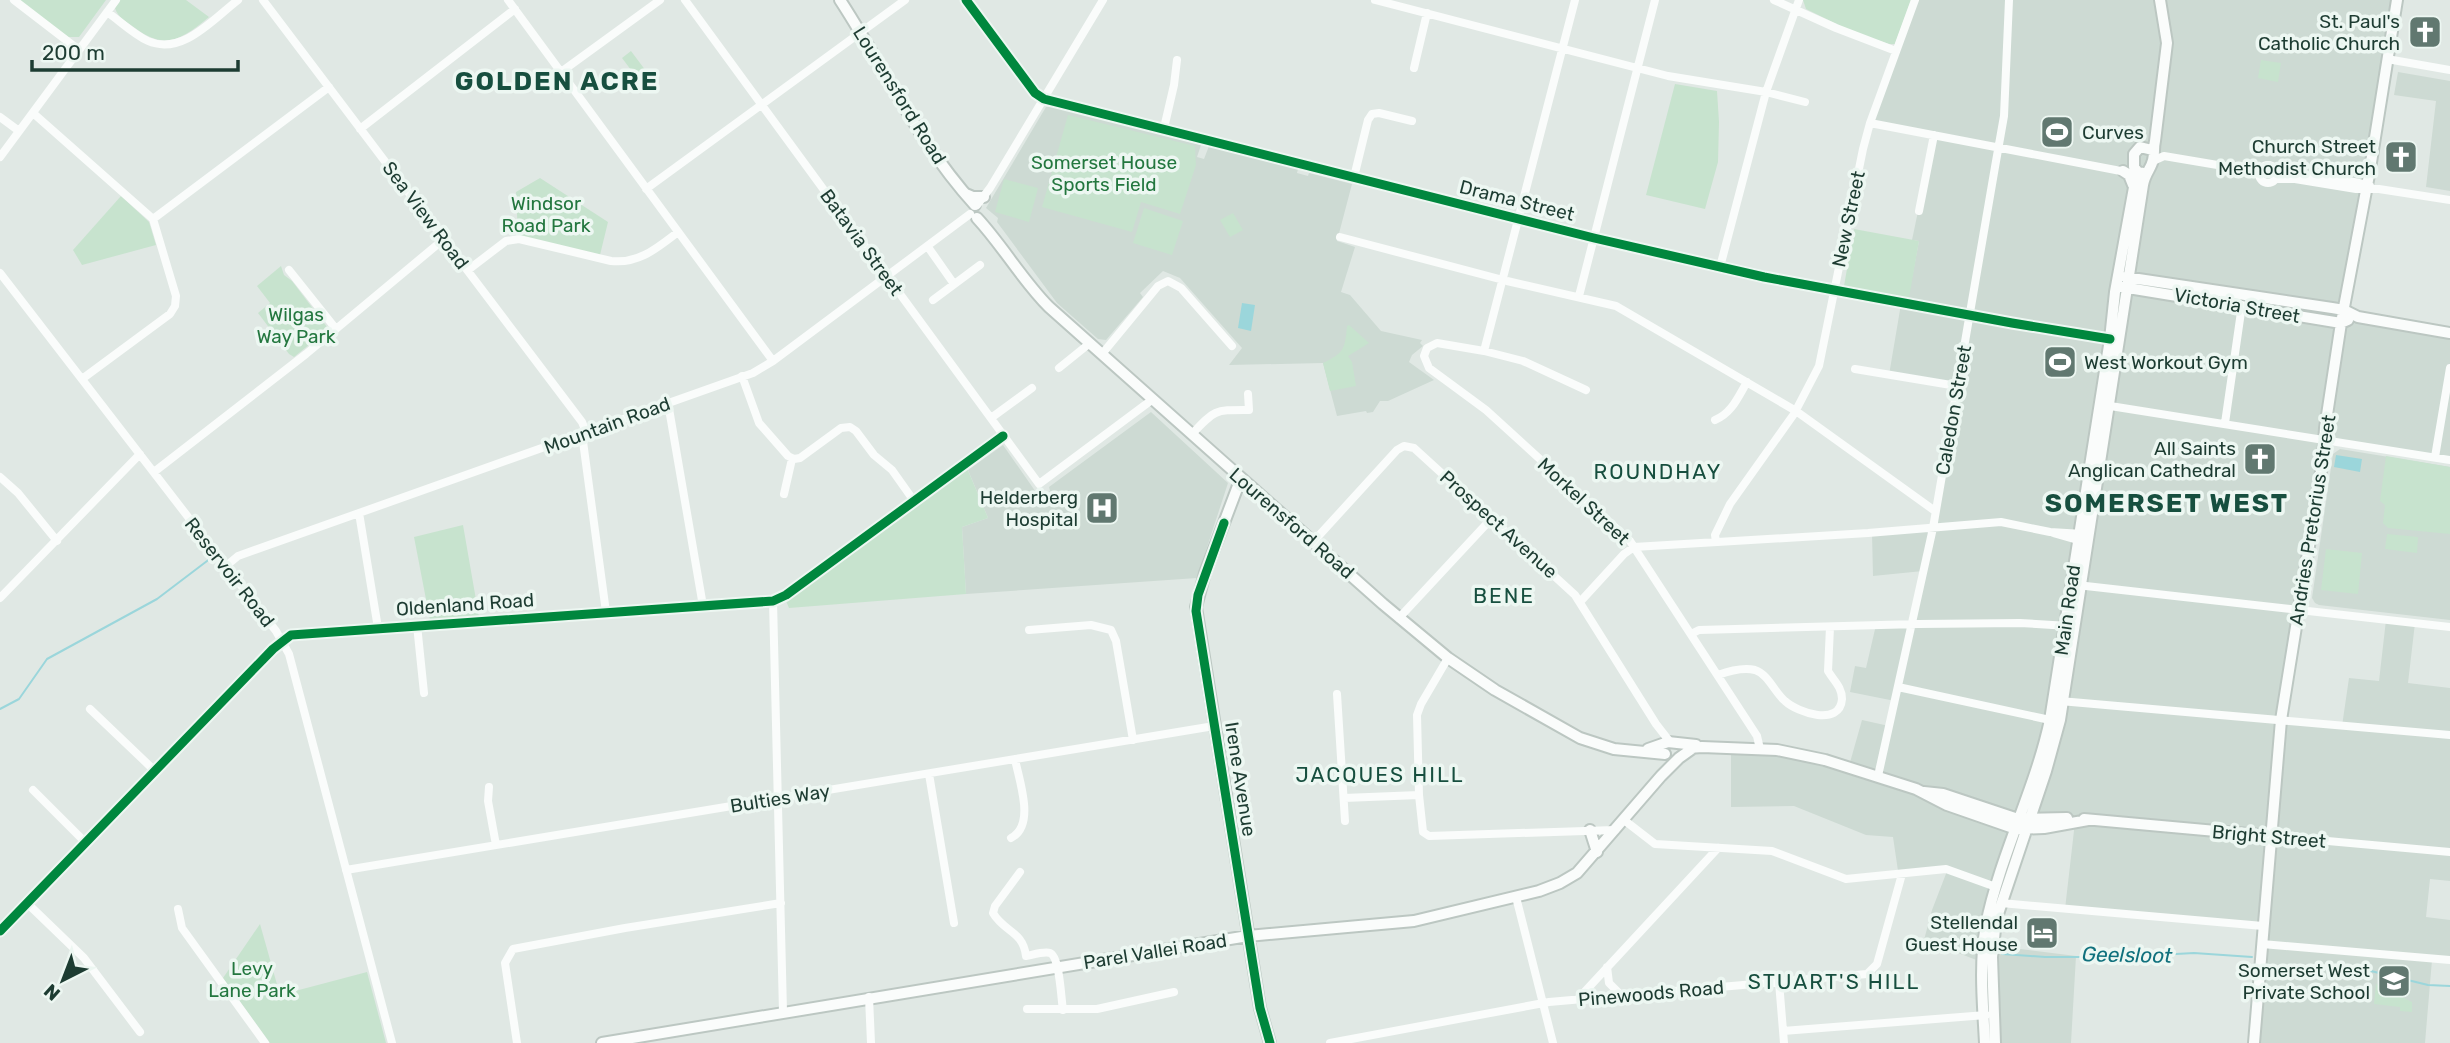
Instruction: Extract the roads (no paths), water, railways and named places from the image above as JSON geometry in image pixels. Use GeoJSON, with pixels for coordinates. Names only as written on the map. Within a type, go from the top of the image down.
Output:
{"type":"FeatureCollection","features":[{"type":"Feature","properties":{"kind":"street"},"geometry":{"type":"LineString","coordinates":[[14,0],[79,50]]}},
{"type":"Feature","properties":{"kind":"street"},"geometry":{"type":"LineString","coordinates":[[0,157],[116,0]]}},
{"type":"Feature","properties":{"kind":"street"},"geometry":{"type":"LineString","coordinates":[[107,12],[144,39],[168,45],[186,40],[238,0]]}},
{"type":"Feature","properties":{"kind":"street","name":"Sea View Road"},"geometry":{"type":"LineString","coordinates":[[263,0],[582,422],[606,612]]}},
{"type":"Feature","properties":{"kind":"street"},"geometry":{"type":"LineString","coordinates":[[508,0],[773,361]]}},
{"type":"Feature","properties":{"kind":"street"},"geometry":{"type":"LineString","coordinates":[[561,72],[660,0]]}},
{"type":"Feature","properties":{"kind":"street","name":"Batavia Street"},"geometry":{"type":"LineString","coordinates":[[685,0],[1039,484],[1153,399]]}},
{"type":"Feature","properties":{"kind":"street","name":"Lourensford Road"},"geometry":{"type":"LineString","coordinates":[[841,0],[902,105],[962,191],[978,208],[988,229],[1040,298],[1399,618],[1448,658],[1495,690],[1580,738],[1614,749],[1760,749],[1809,756],[1924,792],[1942,793],[2022,824]]}},
{"type":"Feature","properties":{"kind":"street"},"geometry":{"type":"LineString","coordinates":[[646,189],[905,0]]}},
{"type":"Feature","properties":{"kind":"street"},"geometry":{"type":"LineString","coordinates":[[966,0],[1035,93],[1044,99]]}},
{"type":"Feature","properties":{"kind":"street"},"geometry":{"type":"LineString","coordinates":[[978,208],[1100,0]]}},
{"type":"Feature","properties":{"kind":"street"},"geometry":{"type":"LineString","coordinates":[[1375,0],[1638,68],[1805,102]]}},
{"type":"Feature","properties":{"kind":"street"},"geometry":{"type":"LineString","coordinates":[[1414,10],[1417,0]]}},
{"type":"Feature","properties":{"kind":"street"},"geometry":{"type":"LineString","coordinates":[[1575,0],[1484,351],[1523,361],[1586,390]]}},
{"type":"Feature","properties":{"kind":"street"},"geometry":{"type":"LineString","coordinates":[[1579,296],[1655,0]]}},
{"type":"Feature","properties":{"kind":"street"},"geometry":{"type":"LineString","coordinates":[[1774,0],[1797,4],[1836,28],[1896,51]]}},
{"type":"Feature","properties":{"kind":"street","name":"New Street"},"geometry":{"type":"LineString","coordinates":[[1716,542],[1715,535],[1730,505],[1796,411],[1819,366],[1870,122],[1915,0]]}},
{"type":"Feature","properties":{"kind":"street","name":"Caledon Street"},"geometry":{"type":"LineString","coordinates":[[1878,776],[1933,528],[1999,147],[2004,116],[2009,0]]}},
{"type":"Feature","properties":{"kind":"street"},"geometry":{"type":"LineString","coordinates":[[2138,169],[2155,141],[2167,43],[2160,0]]}},
{"type":"Feature","properties":{"kind":"street","name":"Andries Pretorius Street"},"geometry":{"type":"LineString","coordinates":[[2254,1043],[2281,720],[2324,456],[2341,323],[2367,187],[2397,0]]}},
{"type":"Feature","properties":{"kind":"street"},"geometry":{"type":"LineString","coordinates":[[1720,267],[1766,92],[1797,4]]}},
{"type":"Feature","properties":{"kind":"street"},"geometry":{"type":"LineString","coordinates":[[360,129],[514,9]]}},
{"type":"Feature","properties":{"kind":"street"},"geometry":{"type":"LineString","coordinates":[[1414,68],[1427,13]]}},
{"type":"Feature","properties":{"kind":"street"},"geometry":{"type":"LineString","coordinates":[[2387,59],[2450,70]]}},
{"type":"Feature","properties":{"kind":"street"},"geometry":{"type":"LineString","coordinates":[[1164,128],[1177,61]]}},
{"type":"Feature","properties":{"kind":"street"},"geometry":{"type":"LineString","coordinates":[[153,219],[329,87]]}},
{"type":"Feature","properties":{"kind":"street","name":"Drama Street"},"geometry":{"type":"LineString","coordinates":[[1044,99],[1594,238],[1720,267],[1833,291],[2110,339]]}},
{"type":"Feature","properties":{"kind":"street"},"geometry":{"type":"LineString","coordinates":[[33,113],[153,219],[176,296],[175,306],[170,314],[82,379]]}},
{"type":"Feature","properties":{"kind":"street"},"geometry":{"type":"LineString","coordinates":[[1354,177],[1368,120],[1372,114],[1412,121]]}},
{"type":"Feature","properties":{"kind":"street"},"geometry":{"type":"LineString","coordinates":[[0,117],[19,131]]}},
{"type":"Feature","properties":{"kind":"street"},"geometry":{"type":"LineString","coordinates":[[1870,122],[2119,170],[2138,169]]}},
{"type":"Feature","properties":{"kind":"street"},"geometry":{"type":"LineString","coordinates":[[1919,211],[1934,135]]}},
{"type":"Feature","properties":{"kind":"street"},"geometry":{"type":"LineString","coordinates":[[2138,169],[2134,154],[2148,153],[2259,173]]}},
{"type":"Feature","properties":{"kind":"street"},"geometry":{"type":"LineString","coordinates":[[2259,173],[2266,166],[2287,173],[2355,181],[2367,187]]}},
{"type":"Feature","properties":{"kind":"street","name":"Main Road"},"geometry":{"type":"LineString","coordinates":[[2105,405],[2110,339],[2123,282],[2138,169]]}},
{"type":"Feature","properties":{"kind":"street","name":"Main Road"},"geometry":{"type":"LineString","coordinates":[[1995,1043],[1982,967],[1985,934],[1996,887],[2038,789],[2056,739],[2058,701],[2105,405],[2138,169]]}},
{"type":"Feature","properties":{"kind":"street"},"geometry":{"type":"LineString","coordinates":[[2274,169],[2276,179]]}},
{"type":"Feature","properties":{"kind":"street"},"geometry":{"type":"LineString","coordinates":[[2119,170],[2132,179],[2133,195]]}},
{"type":"Feature","properties":{"kind":"street"},"geometry":{"type":"LineString","coordinates":[[2259,173],[2265,183],[2276,179],[2295,179],[2450,200]]}},
{"type":"Feature","properties":{"kind":"street"},"geometry":{"type":"LineString","coordinates":[[962,191],[973,197],[978,208]]}},
{"type":"Feature","properties":{"kind":"street","name":"Mountain Road"},"geometry":{"type":"LineString","coordinates":[[226,566],[239,556],[742,376],[773,361],[958,226],[978,208]]}},
{"type":"Feature","properties":{"kind":"street"},"geometry":{"type":"LineString","coordinates":[[468,270],[510,240],[519,239],[611,261],[626,261],[645,256],[678,232]]}},
{"type":"Feature","properties":{"kind":"street"},"geometry":{"type":"LineString","coordinates":[[1340,237],[1579,296],[1621,309],[1796,411],[1935,511]]}},
{"type":"Feature","properties":{"kind":"street"},"geometry":{"type":"LineString","coordinates":[[153,472],[336,329],[444,239]]}},
{"type":"Feature","properties":{"kind":"street"},"geometry":{"type":"LineString","coordinates":[[928,247],[954,284]]}},
{"type":"Feature","properties":{"kind":"street"},"geometry":{"type":"LineString","coordinates":[[933,300],[980,265]]}},
{"type":"Feature","properties":{"kind":"street"},"geometry":{"type":"LineString","coordinates":[[289,270],[336,329]]}},
{"type":"Feature","properties":{"kind":"street","name":"Reservoir Road"},"geometry":{"type":"LineString","coordinates":[[0,273],[226,566],[289,654],[392,1043]]}},
{"type":"Feature","properties":{"kind":"street"},"geometry":{"type":"LineString","coordinates":[[1102,354],[1158,286],[1168,281],[1181,288],[1232,346]]}},
{"type":"Feature","properties":{"kind":"street","name":"Victoria Street"},"geometry":{"type":"LineString","coordinates":[[2123,282],[2341,323],[2358,317]]}},
{"type":"Feature","properties":{"kind":"street","name":"Victoria Street"},"geometry":{"type":"LineString","coordinates":[[2123,282],[2344,310],[2358,317],[2450,333]]}},
{"type":"Feature","properties":{"kind":"street"},"geometry":{"type":"LineString","coordinates":[[2225,423],[2242,305]]}},
{"type":"Feature","properties":{"kind":"street"},"geometry":{"type":"LineString","coordinates":[[1967,332],[1973,323],[1990,319]]}},
{"type":"Feature","properties":{"kind":"street"},"geometry":{"type":"LineString","coordinates":[[1059,368],[1090,343]]}},
{"type":"Feature","properties":{"kind":"street","name":"Morkel Street"},"geometry":{"type":"LineString","coordinates":[[1484,351],[1437,343],[1425,352],[1424,360],[1429,368],[1486,410],[1630,541],[1758,736],[1760,749]]}},
{"type":"Feature","properties":{"kind":"street"},"geometry":{"type":"LineString","coordinates":[[2435,457],[2450,368]]}},
{"type":"Feature","properties":{"kind":"street"},"geometry":{"type":"LineString","coordinates":[[1855,369],[1957,386]]}},
{"type":"Feature","properties":{"kind":"street"},"geometry":{"type":"LineString","coordinates":[[742,376],[759,423],[792,459]]}},
{"type":"Feature","properties":{"kind":"street"},"geometry":{"type":"LineString","coordinates":[[1715,420],[1728,414],[1746,382]]}},
{"type":"Feature","properties":{"kind":"street"},"geometry":{"type":"LineString","coordinates":[[991,418],[1032,388]]}},
{"type":"Feature","properties":{"kind":"street"},"geometry":{"type":"LineString","coordinates":[[1192,434],[1213,413],[1222,410],[1249,410],[1248,394]]}},
{"type":"Feature","properties":{"kind":"street"},"geometry":{"type":"LineString","coordinates":[[668,403],[703,606]]}},
{"type":"Feature","properties":{"kind":"street"},"geometry":{"type":"LineString","coordinates":[[2105,405],[2450,460]]}},
{"type":"Feature","properties":{"kind":"street"},"geometry":{"type":"LineString","coordinates":[[2301,435],[2319,429],[2327,417]]}},
{"type":"Feature","properties":{"kind":"street"},"geometry":{"type":"LineString","coordinates":[[792,459],[800,457],[841,428],[850,427],[874,455],[892,470],[914,501]]}},
{"type":"Feature","properties":{"kind":"street","name":"Oldenland Road"},"geometry":{"type":"LineString","coordinates":[[0,931],[282,642],[296,634],[774,601],[786,595],[1003,436]]}},
{"type":"Feature","properties":{"kind":"street"},"geometry":{"type":"LineString","coordinates":[[2324,456],[2330,447],[2344,442]]}},
{"type":"Feature","properties":{"kind":"street","name":"Prospect Avenue"},"geometry":{"type":"LineString","coordinates":[[1313,542],[1398,450],[1407,445],[1419,451],[1570,589],[1669,749]]}},
{"type":"Feature","properties":{"kind":"street"},"geometry":{"type":"LineString","coordinates":[[0,598],[140,454]]}},
{"type":"Feature","properties":{"kind":"street"},"geometry":{"type":"LineString","coordinates":[[785,494],[792,459]]}},
{"type":"Feature","properties":{"kind":"street"},"geometry":{"type":"LineString","coordinates":[[0,477],[18,493],[57,541]]}},
{"type":"Feature","properties":{"kind":"street","name":"Irene Avenue"},"geometry":{"type":"LineString","coordinates":[[1241,478],[1196,603],[1260,1008],[1270,1043]]}},
{"type":"Feature","properties":{"kind":"street"},"geometry":{"type":"LineString","coordinates":[[359,513],[378,628]]}},
{"type":"Feature","properties":{"kind":"street"},"geometry":{"type":"LineString","coordinates":[[1399,618],[1492,518]]}},
{"type":"Feature","properties":{"kind":"street"},"geometry":{"type":"LineString","coordinates":[[1580,603],[1634,547],[2001,522],[2084,538]]}},
{"type":"Feature","properties":{"kind":"street"},"geometry":{"type":"LineString","coordinates":[[2077,585],[2450,627]]}},
{"type":"Feature","properties":{"kind":"street"},"geometry":{"type":"LineString","coordinates":[[774,601],[783,1012]]}},
{"type":"Feature","properties":{"kind":"street"},"geometry":{"type":"LineString","coordinates":[[1690,634],[1699,630],[1912,624],[2012,623],[2070,626]]}},
{"type":"Feature","properties":{"kind":"street"},"geometry":{"type":"LineString","coordinates":[[417,625],[424,693]]}},
{"type":"Feature","properties":{"kind":"street"},"geometry":{"type":"LineString","coordinates":[[1029,630],[1091,625],[1111,631],[1116,641],[1133,740]]}},
{"type":"Feature","properties":{"kind":"street"},"geometry":{"type":"LineString","coordinates":[[1718,675],[1732,670],[1756,671],[1763,675],[1786,703],[1828,717],[1835,714],[1842,697],[1840,687],[1828,671],[1830,626]]}},
{"type":"Feature","properties":{"kind":"street"},"geometry":{"type":"LineString","coordinates":[[1448,658],[1418,710],[1422,831],[1429,836],[1615,830]]}},
{"type":"Feature","properties":{"kind":"street"},"geometry":{"type":"LineString","coordinates":[[1898,687],[2050,720]]}},
{"type":"Feature","properties":{"kind":"street"},"geometry":{"type":"LineString","coordinates":[[1337,694],[1345,821]]}},
{"type":"Feature","properties":{"kind":"street"},"geometry":{"type":"LineString","coordinates":[[2058,701],[2450,735]]}},
{"type":"Feature","properties":{"kind":"street","name":"Main Road"},"geometry":{"type":"LineString","coordinates":[[1984,1043],[1992,957],[2001,904],[2050,720],[2058,701]]}},
{"type":"Feature","properties":{"kind":"street"},"geometry":{"type":"LineString","coordinates":[[90,709],[155,771]]}},
{"type":"Feature","properties":{"kind":"street","name":"Bulties Way"},"geometry":{"type":"LineString","coordinates":[[346,870],[1214,726]]}},
{"type":"Feature","properties":{"kind":"street","name":"Parel Vallei Road"},"geometry":{"type":"LineString","coordinates":[[602,1043],[1248,936],[1282,931],[1397,924],[1516,897],[1569,879],[1583,868],[1661,776],[1698,747]]}},
{"type":"Feature","properties":{"kind":"street"},"geometry":{"type":"LineString","coordinates":[[1669,749],[1671,766]]}},
{"type":"Feature","properties":{"kind":"street","name":"Parel Vallei Road"},"geometry":{"type":"LineString","coordinates":[[1661,776],[1669,749]]}},
{"type":"Feature","properties":{"kind":"street"},"geometry":{"type":"LineString","coordinates":[[1012,838],[1020,831],[1024,818],[1015,760]]}},
{"type":"Feature","properties":{"kind":"street"},"geometry":{"type":"LineString","coordinates":[[929,774],[954,923]]}},
{"type":"Feature","properties":{"kind":"street"},"geometry":{"type":"LineString","coordinates":[[489,787],[488,801],[496,845]]}},
{"type":"Feature","properties":{"kind":"street"},"geometry":{"type":"LineString","coordinates":[[2038,789],[2042,812],[2050,819]]}},
{"type":"Feature","properties":{"kind":"street"},"geometry":{"type":"LineString","coordinates":[[33,790],[86,843]]}},
{"type":"Feature","properties":{"kind":"street"},"geometry":{"type":"LineString","coordinates":[[1344,799],[1419,795]]}},
{"type":"Feature","properties":{"kind":"street","name":"Bright Street"},"geometry":{"type":"LineString","coordinates":[[2022,824],[2072,818],[2450,852]]}},
{"type":"Feature","properties":{"kind":"street"},"geometry":{"type":"LineString","coordinates":[[1624,820],[1655,844],[1772,851],[1849,880],[1946,869],[1996,887]]}},
{"type":"Feature","properties":{"kind":"street","name":"Bright Street"},"geometry":{"type":"LineString","coordinates":[[2022,824],[2050,827],[2088,820]]}},
{"type":"Feature","properties":{"kind":"street"},"geometry":{"type":"LineString","coordinates":[[1590,830],[1597,852]]}},
{"type":"Feature","properties":{"kind":"street"},"geometry":{"type":"LineString","coordinates":[[1577,1000],[1718,848]]}},
{"type":"Feature","properties":{"kind":"street"},"geometry":{"type":"LineString","coordinates":[[1020,872],[995,906],[993,913],[998,921],[1024,942],[1026,956],[1021,973]]}},
{"type":"Feature","properties":{"kind":"street","name":"Pinewoods Road"},"geometry":{"type":"LineString","coordinates":[[1330,1043],[1542,1004],[1867,974],[1877,964],[1902,874]]}},
{"type":"Feature","properties":{"kind":"street"},"geometry":{"type":"LineString","coordinates":[[1516,897],[1553,1043]]}},
{"type":"Feature","properties":{"kind":"street"},"geometry":{"type":"LineString","coordinates":[[27,903],[85,958],[140,1032]]}},
{"type":"Feature","properties":{"kind":"street"},"geometry":{"type":"LineString","coordinates":[[517,1043],[505,963],[513,949],[780,903]]}},
{"type":"Feature","properties":{"kind":"street"},"geometry":{"type":"LineString","coordinates":[[2001,904],[2263,926]]}},
{"type":"Feature","properties":{"kind":"street"},"geometry":{"type":"LineString","coordinates":[[178,909],[181,928],[265,1043]]}},
{"type":"Feature","properties":{"kind":"street"},"geometry":{"type":"LineString","coordinates":[[2262,944],[2450,960]]}},
{"type":"Feature","properties":{"kind":"street"},"geometry":{"type":"LineString","coordinates":[[1026,956],[1049,953],[1054,957],[1058,967],[1063,1010]]}},
{"type":"Feature","properties":{"kind":"street"},"geometry":{"type":"LineString","coordinates":[[1607,967],[1609,983],[1622,996]]}},
{"type":"Feature","properties":{"kind":"street"},"geometry":{"type":"LineString","coordinates":[[1779,982],[1784,1043]]}},
{"type":"Feature","properties":{"kind":"street"},"geometry":{"type":"LineString","coordinates":[[1027,1009],[1104,1009],[1174,992]]}},
{"type":"Feature","properties":{"kind":"street"},"geometry":{"type":"LineString","coordinates":[[869,997],[871,1043]]}},
{"type":"Feature","properties":{"kind":"street"},"geometry":{"type":"LineString","coordinates":[[1783,1031],[1988,1014]]}},
{"type":"Feature","properties":{"kind":"water"},"geometry":{"type":"Polygon","coordinates":[[[1242,303],[1255,305],[1251,331],[1238,328],[1242,303]]]}},
{"type":"Feature","properties":{"kind":"water"},"geometry":{"type":"Polygon","coordinates":[[[2336,455],[2362,459],[2360,472],[2334,467],[2336,455]]]}},
{"type":"Feature","properties":{"kind":"waterway"},"geometry":{"type":"LineString","coordinates":[[0,709],[19,699],[47,659],[157,599],[211,558]]}},
{"type":"Feature","properties":{"kind":"waterway","name":"Geelsloot"},"geometry":{"type":"LineString","coordinates":[[2002,954],[2122,957],[2194,953],[2252,957]]}},
{"type":"Feature","properties":{"kind":"waterway"},"geometry":{"type":"LineString","coordinates":[[2291,970],[2353,969],[2428,985],[2450,986]]}},
{"type":"Feature","properties":{"kind":"place","name":"St. Paul's Catholic Church"},"geometry":{"type":"Point","coordinates":[2425,32]}},
{"type":"Feature","properties":{"kind":"place","name":"Curves"},"geometry":{"type":"Point","coordinates":[2057,132]}},
{"type":"Feature","properties":{"kind":"place","name":"Church Street Methodist Church"},"geometry":{"type":"Point","coordinates":[2401,157]}},
{"type":"Feature","properties":{"kind":"place","name":"West Workout Gym"},"geometry":{"type":"Point","coordinates":[2060,362]}},
{"type":"Feature","properties":{"kind":"place","name":"All Saints Anglican Cathedral"},"geometry":{"type":"Point","coordinates":[2260,459]}},
{"type":"Feature","properties":{"kind":"place","name":"Helderberg Hospital"},"geometry":{"type":"Point","coordinates":[1102,508]}},
{"type":"Feature","properties":{"kind":"place","name":"Stellendal Guest House"},"geometry":{"type":"Point","coordinates":[2042,933]}},
{"type":"Feature","properties":{"kind":"place","name":"Somerset West Private School"},"geometry":{"type":"Point","coordinates":[2394,981]}},
{"type":"Feature","properties":{"kind":"district","name":"GOLDEN ACRE"},"geometry":{"type":"Point","coordinates":[557,81]}},
{"type":"Feature","properties":{"kind":"district","name":"ROUNDHAY"},"geometry":{"type":"Point","coordinates":[1658,472]}},
{"type":"Feature","properties":{"kind":"district","name":"SOMERSET WEST"},"geometry":{"type":"Point","coordinates":[2167,503]}},
{"type":"Feature","properties":{"kind":"district","name":"BENE"},"geometry":{"type":"Point","coordinates":[1504,596]}},
{"type":"Feature","properties":{"kind":"district","name":"JACQUES HILL"},"geometry":{"type":"Point","coordinates":[1380,775]}},
{"type":"Feature","properties":{"kind":"district","name":"STUART'S HILL"},"geometry":{"type":"Point","coordinates":[1834,982]}},
{"type":"Feature","properties":{"kind":"park label","name":"Somerset House Sports Field"},"geometry":{"type":"Point","coordinates":[1104,173]}},
{"type":"Feature","properties":{"kind":"park label","name":"Windsor Road Park"},"geometry":{"type":"Point","coordinates":[546,214]}},
{"type":"Feature","properties":{"kind":"park label","name":"Wilgas Way Park"},"geometry":{"type":"Point","coordinates":[296,325]}},
{"type":"Feature","properties":{"kind":"park label","name":"Levy Lane Park"},"geometry":{"type":"Point","coordinates":[252,979]}}]}
